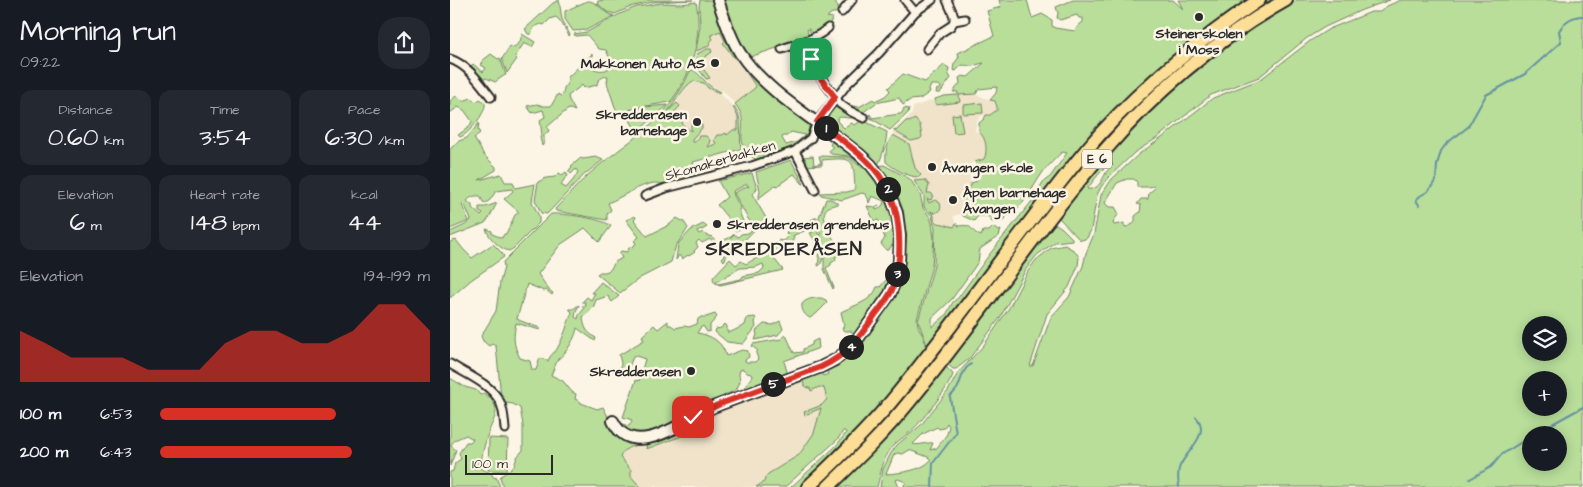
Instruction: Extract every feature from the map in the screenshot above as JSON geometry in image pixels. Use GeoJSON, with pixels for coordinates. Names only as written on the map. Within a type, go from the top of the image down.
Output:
{"type":"FeatureCollection","features":[{"type":"Feature","properties":{"kind":"highway","name":"E 6"},"geometry":{"type":"LineString","coordinates":[[808,487],[838,460],[880,415],[925,360],[1058,184],[1101,133],[1138,95],[1188,51],[1260,0]]}},
{"type":"Feature","properties":{"kind":"highway","name":"E 6"},"geometry":{"type":"LineString","coordinates":[[828,487],[886,430],[946,356],[1073,188],[1135,117],[1200,59],[1236,32],[1286,0]]}},
{"type":"Feature","properties":{"kind":"street"},"geometry":{"type":"LineString","coordinates":[[613,421],[621,432],[628,437],[636,439],[650,437],[672,430],[713,407],[827,364],[850,348],[887,299],[896,279],[900,229],[893,200],[885,184],[871,165],[776,92],[757,75],[732,39],[718,0]]}},
{"type":"Feature","properties":{"kind":"street"},"geometry":{"type":"LineString","coordinates":[[842,12],[852,0]]}},
{"type":"Feature","properties":{"kind":"street"},"geometry":{"type":"LineString","coordinates":[[905,0],[915,12]]}},
{"type":"Feature","properties":{"kind":"street","name":"Skomakerbakken"},"geometry":{"type":"LineString","coordinates":[[645,196],[666,188],[738,170],[795,151],[811,138],[817,122],[835,97],[879,53],[915,12],[932,0]]}},
{"type":"Feature","properties":{"kind":"street"},"geometry":{"type":"LineString","coordinates":[[927,49],[940,33],[952,26],[954,16],[947,0]]}},
{"type":"Feature","properties":{"kind":"street"},"geometry":{"type":"LineString","coordinates":[[954,21],[965,19]]}},
{"type":"Feature","properties":{"kind":"street"},"geometry":{"type":"LineString","coordinates":[[782,49],[805,42],[823,33],[828,28]]}},
{"type":"Feature","properties":{"kind":"street"},"geometry":{"type":"LineString","coordinates":[[805,42],[817,72],[835,97],[843,107],[864,118]]}},
{"type":"Feature","properties":{"kind":"street"},"geometry":{"type":"LineString","coordinates":[[450,59],[468,70],[491,96]]}},
{"type":"Feature","properties":{"kind":"street"},"geometry":{"type":"LineString","coordinates":[[795,151],[814,190]]}},
{"type":"Feature","properties":{"kind":"street"},"geometry":{"type":"LineString","coordinates":[[450,364],[494,393],[502,406],[505,428]]}},
{"type":"Feature","properties":{"kind":"shaded area"},"geometry":{"type":"Polygon","coordinates":[[[720,31],[734,58],[738,60],[756,87],[735,104],[724,92],[710,85],[694,63],[698,39],[720,31]]]}},
{"type":"Feature","properties":{"kind":"shaded area","name":"Skredderåsen barnehage"},"geometry":{"type":"Polygon","coordinates":[[[693,81],[704,83],[708,88],[722,95],[735,109],[738,117],[738,132],[735,138],[706,148],[650,127],[677,102],[687,85],[693,81]]]}},
{"type":"Feature","properties":{"kind":"shaded area","name":"Åvangen skole"},"geometry":{"type":"Polygon","coordinates":[[[954,94],[974,94],[994,101],[997,107],[994,113],[981,116],[976,123],[975,131],[982,133],[984,136],[987,154],[982,160],[971,163],[971,186],[962,191],[965,213],[953,216],[956,223],[954,227],[935,229],[932,216],[924,207],[924,196],[915,181],[911,176],[888,164],[886,156],[894,130],[912,114],[913,107],[954,94]]]}},
{"type":"Feature","properties":{"kind":"shaded area"},"geometry":{"type":"Polygon","coordinates":[[[815,374],[825,388],[827,398],[822,405],[814,433],[799,455],[768,474],[764,482],[756,487],[656,487],[655,485],[641,487],[620,457],[627,448],[667,437],[707,414],[815,374]]]}},
{"type":"Feature","properties":{"kind":"green space"},"geometry":{"type":"Polygon","coordinates":[[[559,0],[562,19],[570,35],[556,17],[550,19],[544,25],[541,24],[534,27],[531,34],[528,34],[525,29],[553,3],[559,0]]]}},
{"type":"Feature","properties":{"kind":"green space"},"geometry":{"type":"Polygon","coordinates":[[[693,0],[653,2],[633,6],[615,14],[607,12],[597,3],[598,1],[693,0]]]}},
{"type":"Feature","properties":{"kind":"green space"},"geometry":{"type":"Polygon","coordinates":[[[700,0],[715,0],[738,60],[734,58],[723,43],[725,41],[720,31],[711,35],[713,39],[709,46],[696,51],[700,26],[700,0]]]}},
{"type":"Feature","properties":{"kind":"green space"},"geometry":{"type":"Polygon","coordinates":[[[721,0],[835,0],[839,10],[827,17],[833,18],[829,25],[812,36],[809,29],[807,29],[809,37],[750,57],[774,82],[772,84],[743,53],[721,0]]]}},
{"type":"Feature","properties":{"kind":"green space"},"geometry":{"type":"Polygon","coordinates":[[[999,0],[1027,0],[1032,18],[1042,14],[1052,20],[1052,26],[1055,28],[1075,31],[1083,22],[1083,18],[1079,18],[1077,15],[1060,20],[1057,18],[1056,7],[1073,0],[1173,0],[1183,9],[1178,0],[1249,0],[1171,58],[928,347],[918,321],[934,266],[935,228],[932,216],[924,207],[924,196],[914,181],[925,180],[929,185],[927,193],[933,195],[931,200],[927,199],[929,203],[935,200],[940,203],[941,208],[938,211],[935,213],[930,211],[937,223],[954,227],[956,223],[959,226],[964,225],[970,227],[981,236],[983,231],[989,231],[993,227],[998,231],[1001,230],[999,236],[980,249],[978,262],[952,299],[932,318],[932,327],[946,315],[953,302],[958,298],[1032,201],[1043,182],[1050,177],[1067,153],[1062,152],[1050,164],[1023,203],[1006,216],[1003,221],[992,222],[988,216],[978,216],[974,221],[963,216],[962,214],[965,213],[962,191],[971,186],[971,183],[977,181],[975,173],[978,168],[975,162],[984,159],[986,152],[985,141],[979,132],[979,123],[986,115],[990,115],[997,110],[995,101],[990,100],[996,93],[997,87],[979,89],[976,94],[959,95],[960,102],[936,105],[935,99],[958,95],[958,92],[953,92],[960,83],[959,78],[962,76],[968,77],[984,63],[974,66],[963,65],[956,71],[953,70],[954,64],[959,57],[958,53],[994,36],[987,11],[1001,7],[999,0]]]}},
{"type":"Feature","properties":{"kind":"green space"},"geometry":{"type":"Polygon","coordinates":[[[1266,0],[1278,0],[1224,36],[1035,227],[1035,224],[1067,179],[1140,98],[1238,18],[1266,0]]]}},
{"type":"Feature","properties":{"kind":"green space"},"geometry":{"type":"Polygon","coordinates":[[[1297,0],[1390,0],[1362,10],[1325,27],[1307,38],[1259,77],[1211,95],[1157,138],[1134,153],[1101,187],[1097,195],[1091,230],[1087,238],[1079,239],[1059,216],[1109,153],[1166,96],[1229,45],[1297,0]],[[1111,162],[1087,189],[1097,186],[1113,165],[1111,162]]]}},
{"type":"Feature","properties":{"kind":"green space"},"geometry":{"type":"Polygon","coordinates":[[[1401,0],[1583,0],[1583,487],[903,487],[906,482],[898,479],[896,480],[899,487],[880,487],[883,469],[891,453],[897,445],[921,425],[948,391],[958,373],[984,345],[1009,308],[1028,271],[1036,260],[1051,248],[1065,245],[1075,251],[1079,257],[1078,266],[1069,287],[1047,314],[1030,366],[1033,366],[1051,317],[1069,297],[1083,266],[1094,234],[1101,195],[1112,179],[1139,154],[1213,98],[1261,79],[1310,41],[1329,29],[1371,12],[1380,12],[1387,6],[1401,0]],[[1127,179],[1117,183],[1105,203],[1109,207],[1115,207],[1119,214],[1113,224],[1124,223],[1124,226],[1127,227],[1133,224],[1135,216],[1140,212],[1141,205],[1137,204],[1141,199],[1148,199],[1149,193],[1155,188],[1153,186],[1137,187],[1137,182],[1134,179],[1127,179]],[[947,423],[944,428],[939,429],[937,427],[923,434],[913,444],[933,443],[930,450],[937,448],[947,434],[949,426],[947,423]],[[909,450],[903,454],[897,453],[894,455],[886,474],[916,469],[931,460],[909,450]]]}},
{"type":"Feature","properties":{"kind":"green space"},"geometry":{"type":"Polygon","coordinates":[[[591,1],[614,16],[586,30],[573,31],[565,19],[565,11],[591,1]]]}},
{"type":"Feature","properties":{"kind":"green space"},"geometry":{"type":"Polygon","coordinates":[[[696,2],[698,28],[694,55],[678,92],[670,102],[617,113],[607,83],[608,76],[604,77],[599,80],[597,85],[584,88],[582,85],[568,96],[575,111],[567,110],[547,127],[549,131],[544,135],[542,146],[540,120],[545,117],[543,110],[532,113],[527,106],[537,104],[551,106],[558,94],[561,96],[563,94],[568,77],[592,54],[593,68],[596,70],[608,69],[611,61],[606,50],[599,49],[587,35],[575,36],[574,34],[587,32],[636,7],[662,3],[682,4],[696,2]]]}},
{"type":"Feature","properties":{"kind":"green space"},"geometry":{"type":"Polygon","coordinates":[[[522,34],[535,42],[532,47],[524,43],[515,57],[517,59],[507,73],[502,59],[510,46],[513,48],[520,42],[522,34]]]}},
{"type":"Feature","properties":{"kind":"green space"},"geometry":{"type":"Polygon","coordinates":[[[711,49],[712,52],[698,62],[710,78],[706,79],[694,63],[697,54],[711,49]]]}},
{"type":"Feature","properties":{"kind":"green space"},"geometry":{"type":"Polygon","coordinates":[[[491,54],[498,59],[500,58],[506,75],[495,82],[486,78],[483,80],[464,62],[465,60],[471,66],[473,64],[483,72],[486,68],[481,65],[482,61],[491,54]]]}},
{"type":"Feature","properties":{"kind":"green space"},"geometry":{"type":"Polygon","coordinates":[[[944,65],[949,68],[948,73],[951,78],[940,93],[936,93],[937,89],[941,88],[939,85],[931,85],[930,92],[920,99],[910,100],[903,105],[899,98],[876,103],[862,113],[847,105],[859,107],[873,99],[875,101],[885,96],[890,91],[888,88],[903,74],[925,82],[944,65]]]}},
{"type":"Feature","properties":{"kind":"green space"},"geometry":{"type":"Polygon","coordinates":[[[745,67],[808,121],[809,130],[806,137],[800,143],[784,152],[758,161],[744,148],[742,120],[735,104],[756,87],[744,69],[745,67]],[[791,132],[782,138],[786,145],[797,142],[805,135],[791,132]]]}},
{"type":"Feature","properties":{"kind":"green space"},"geometry":{"type":"Polygon","coordinates":[[[693,70],[711,87],[720,92],[708,88],[704,83],[693,81],[683,90],[668,111],[677,103],[680,106],[670,117],[675,115],[681,118],[683,125],[691,131],[691,124],[694,123],[695,126],[699,123],[702,125],[702,128],[692,139],[692,142],[695,142],[699,136],[706,136],[710,140],[708,147],[716,144],[714,140],[717,135],[726,133],[727,135],[733,130],[738,130],[738,117],[734,106],[740,121],[741,149],[693,162],[696,172],[692,177],[689,171],[684,173],[685,179],[680,182],[677,172],[669,175],[671,183],[648,184],[608,203],[611,210],[607,214],[607,220],[556,211],[555,209],[588,175],[659,117],[671,103],[690,71],[693,70]]]}},
{"type":"Feature","properties":{"kind":"green space"},"geometry":{"type":"Polygon","coordinates":[[[456,96],[463,101],[471,98],[476,102],[480,99],[485,104],[476,124],[460,137],[458,135],[469,127],[472,121],[464,110],[458,107],[450,113],[450,101],[456,96]]]}},
{"type":"Feature","properties":{"kind":"green space"},"geometry":{"type":"Polygon","coordinates":[[[982,103],[983,113],[963,114],[963,105],[982,103]]]}},
{"type":"Feature","properties":{"kind":"green space"},"geometry":{"type":"Polygon","coordinates":[[[668,105],[637,132],[628,117],[628,111],[668,105]]]}},
{"type":"Feature","properties":{"kind":"green space"},"geometry":{"type":"Polygon","coordinates":[[[833,106],[837,106],[855,116],[851,118],[838,118],[837,121],[844,128],[851,123],[855,125],[862,120],[887,132],[885,147],[878,166],[884,165],[910,179],[920,194],[923,208],[930,217],[934,238],[932,266],[917,319],[927,349],[867,421],[800,487],[791,487],[836,446],[846,433],[845,431],[785,487],[756,487],[764,482],[768,474],[799,455],[814,433],[821,408],[805,415],[804,412],[822,405],[827,399],[824,388],[819,387],[811,391],[810,388],[804,385],[803,381],[792,385],[791,382],[820,372],[823,376],[828,374],[826,369],[833,365],[898,280],[893,193],[825,123],[824,118],[833,106]]]}},
{"type":"Feature","properties":{"kind":"green space"},"geometry":{"type":"Polygon","coordinates":[[[904,108],[909,109],[908,113],[890,130],[869,117],[870,114],[872,118],[900,114],[904,108]]]}},
{"type":"Feature","properties":{"kind":"green space"},"geometry":{"type":"Polygon","coordinates":[[[960,114],[963,132],[954,133],[952,115],[960,114]]]}},
{"type":"Feature","properties":{"kind":"green space"},"geometry":{"type":"Polygon","coordinates":[[[915,119],[920,125],[922,137],[920,139],[911,141],[894,131],[906,121],[909,122],[915,119]]]}},
{"type":"Feature","properties":{"kind":"green space"},"geometry":{"type":"Polygon","coordinates":[[[479,123],[478,130],[480,133],[474,138],[484,155],[496,167],[496,170],[479,180],[501,174],[505,182],[513,182],[515,188],[535,184],[532,202],[539,216],[539,223],[509,251],[495,243],[486,229],[502,238],[506,234],[515,215],[518,213],[504,199],[513,191],[512,189],[496,191],[486,203],[483,202],[480,196],[474,196],[469,199],[467,201],[481,216],[483,214],[479,212],[479,207],[486,207],[497,203],[485,223],[450,237],[450,232],[471,220],[464,203],[462,205],[469,221],[450,229],[450,149],[459,141],[467,138],[479,123]]]}},
{"type":"Feature","properties":{"kind":"green space"},"geometry":{"type":"Polygon","coordinates":[[[893,135],[909,144],[915,168],[921,175],[919,177],[901,172],[886,162],[887,148],[893,135]]]}},
{"type":"Feature","properties":{"kind":"green space"},"geometry":{"type":"Polygon","coordinates":[[[833,139],[871,169],[894,211],[896,244],[891,246],[889,250],[886,250],[881,244],[885,238],[878,220],[874,221],[867,206],[875,207],[879,205],[875,209],[877,210],[883,205],[884,201],[872,196],[869,203],[868,198],[862,193],[842,200],[821,195],[820,193],[855,190],[854,171],[850,162],[841,159],[822,160],[822,165],[805,166],[802,157],[813,156],[814,165],[821,163],[819,156],[848,157],[869,170],[849,156],[831,154],[829,150],[833,147],[830,145],[833,139]]]}},
{"type":"Feature","properties":{"kind":"green space"},"geometry":{"type":"Polygon","coordinates":[[[596,157],[603,160],[585,174],[547,214],[541,213],[535,200],[538,182],[566,172],[568,176],[561,185],[566,188],[578,172],[576,169],[571,174],[569,170],[571,166],[581,158],[596,157]]]}},
{"type":"Feature","properties":{"kind":"green space"},"geometry":{"type":"Polygon","coordinates":[[[791,160],[804,184],[794,174],[776,185],[758,200],[760,191],[756,172],[791,160]]]}},
{"type":"Feature","properties":{"kind":"green space"},"geometry":{"type":"Polygon","coordinates":[[[752,173],[757,188],[752,194],[766,218],[733,252],[729,253],[722,245],[722,241],[734,234],[738,237],[752,230],[753,224],[748,219],[734,193],[747,186],[749,187],[747,184],[733,191],[740,207],[739,211],[744,224],[744,227],[735,231],[731,222],[717,205],[727,197],[718,181],[752,173]]]}},
{"type":"Feature","properties":{"kind":"green space"},"geometry":{"type":"Polygon","coordinates":[[[826,199],[831,199],[839,204],[826,209],[824,214],[831,235],[839,247],[850,243],[850,248],[839,252],[840,255],[835,257],[836,260],[826,268],[833,289],[824,269],[824,250],[819,228],[819,217],[826,199]]]}},
{"type":"Feature","properties":{"kind":"green space"},"geometry":{"type":"Polygon","coordinates":[[[551,214],[592,219],[611,226],[599,242],[585,228],[560,245],[538,274],[553,293],[552,295],[546,290],[544,291],[527,284],[517,319],[540,328],[540,330],[516,323],[514,337],[516,349],[520,358],[530,361],[532,370],[536,370],[540,358],[548,361],[557,349],[572,312],[569,309],[579,305],[575,317],[578,319],[584,309],[582,306],[586,306],[585,302],[582,302],[587,297],[591,300],[595,293],[591,293],[601,282],[619,296],[612,302],[608,296],[596,300],[593,308],[583,317],[586,329],[596,338],[595,341],[577,328],[573,340],[558,359],[551,375],[563,381],[576,394],[575,399],[581,403],[597,409],[603,407],[612,424],[640,441],[641,445],[628,448],[620,457],[631,470],[631,476],[641,487],[503,487],[500,477],[514,466],[517,457],[523,450],[523,425],[520,408],[513,404],[505,403],[501,397],[496,346],[492,344],[489,346],[483,341],[481,336],[496,311],[504,267],[503,262],[551,214]]]}},
{"type":"Feature","properties":{"kind":"green space"},"geometry":{"type":"Polygon","coordinates":[[[635,216],[634,220],[647,236],[669,225],[677,218],[684,222],[688,228],[676,245],[671,262],[640,278],[620,293],[597,274],[610,270],[615,262],[622,258],[619,253],[621,251],[627,252],[636,243],[634,241],[639,237],[626,220],[635,216]]]}},
{"type":"Feature","properties":{"kind":"green space"},"geometry":{"type":"Polygon","coordinates":[[[817,217],[818,233],[823,255],[820,265],[818,266],[818,255],[822,252],[810,233],[813,232],[812,227],[815,219],[796,229],[807,230],[794,235],[792,242],[772,256],[783,270],[720,285],[714,282],[714,276],[730,259],[736,265],[741,261],[746,264],[769,251],[779,240],[786,239],[789,236],[786,233],[817,217]],[[763,264],[756,267],[740,268],[716,282],[718,284],[741,279],[743,276],[759,273],[764,268],[763,264]]]}},
{"type":"Feature","properties":{"kind":"green space"},"geometry":{"type":"Polygon","coordinates":[[[703,224],[707,227],[697,231],[699,234],[703,232],[707,236],[711,236],[727,256],[724,261],[722,258],[724,256],[710,239],[702,243],[699,240],[696,243],[698,247],[695,252],[682,259],[679,255],[676,260],[678,244],[691,230],[703,224]]]}},
{"type":"Feature","properties":{"kind":"green space"},"geometry":{"type":"Polygon","coordinates":[[[1056,224],[1072,240],[1055,242],[1037,255],[1026,269],[1000,318],[969,359],[956,369],[953,369],[947,364],[1050,227],[1056,224]]]}},
{"type":"Feature","properties":{"kind":"green space"},"geometry":{"type":"Polygon","coordinates":[[[456,240],[472,258],[493,244],[504,257],[471,280],[450,298],[450,242],[456,240]]]}},
{"type":"Feature","properties":{"kind":"green space"},"geometry":{"type":"Polygon","coordinates":[[[892,273],[893,280],[884,300],[850,345],[845,349],[843,348],[841,346],[848,344],[853,334],[851,331],[844,331],[842,329],[844,325],[841,312],[867,300],[892,273]]]}},
{"type":"Feature","properties":{"kind":"green space"},"geometry":{"type":"Polygon","coordinates":[[[821,298],[826,300],[827,303],[816,314],[810,318],[808,317],[803,311],[802,304],[808,299],[821,298]]]}},
{"type":"Feature","properties":{"kind":"green space"},"geometry":{"type":"Polygon","coordinates":[[[715,314],[717,317],[710,325],[710,331],[707,332],[703,326],[697,333],[707,335],[716,340],[726,356],[742,350],[748,351],[749,357],[745,360],[746,362],[755,362],[758,359],[756,353],[758,351],[752,346],[753,344],[781,339],[786,335],[794,353],[803,352],[803,349],[812,345],[812,342],[818,339],[819,348],[784,361],[788,375],[747,391],[745,387],[752,376],[743,369],[740,370],[740,382],[736,390],[725,395],[723,398],[670,429],[632,436],[620,424],[628,426],[632,420],[623,417],[636,380],[639,381],[645,359],[633,357],[626,374],[620,372],[621,363],[619,355],[644,340],[642,336],[654,325],[658,329],[668,321],[668,325],[675,328],[689,327],[697,324],[698,319],[701,317],[715,314]]]}},
{"type":"Feature","properties":{"kind":"green space"},"geometry":{"type":"Polygon","coordinates":[[[755,317],[756,327],[743,344],[727,342],[715,332],[716,329],[721,328],[725,324],[727,332],[731,332],[745,325],[747,318],[755,317]]]}},
{"type":"Feature","properties":{"kind":"green space"},"geometry":{"type":"Polygon","coordinates":[[[780,321],[783,329],[778,335],[755,340],[756,331],[764,324],[773,325],[780,321]]]}},
{"type":"Feature","properties":{"kind":"green space"},"geometry":{"type":"Polygon","coordinates":[[[933,356],[938,360],[910,395],[823,487],[813,487],[933,356]]]}},
{"type":"Feature","properties":{"kind":"green space"},"geometry":{"type":"Polygon","coordinates":[[[945,366],[953,374],[951,379],[920,422],[894,445],[889,452],[882,467],[877,487],[837,487],[945,366]]]}},
{"type":"Feature","properties":{"kind":"green space"},"geometry":{"type":"Polygon","coordinates":[[[450,378],[465,387],[476,390],[480,395],[484,393],[496,408],[495,417],[484,447],[481,469],[491,473],[494,478],[496,477],[500,487],[450,487],[450,472],[453,471],[455,463],[461,459],[459,453],[466,442],[470,442],[473,439],[466,435],[453,442],[451,446],[456,450],[450,466],[450,378]]]}},
{"type":"Feature","properties":{"kind":"green space"},"geometry":{"type":"Polygon","coordinates":[[[688,425],[692,430],[682,436],[646,449],[647,443],[667,437],[688,425]]]}},
{"type":"Feature","properties":{"kind":"green space"},"geometry":{"type":"Polygon","coordinates":[[[489,438],[508,439],[507,471],[488,470],[489,438]]]}},
{"type":"Feature","properties":{"kind":"waterway"},"geometry":{"type":"LineString","coordinates":[[1419,205],[1416,200],[1427,192],[1436,179],[1441,151],[1447,143],[1468,127],[1486,95],[1525,74],[1561,42],[1559,31],[1563,25],[1572,18],[1583,16]]}},
{"type":"Feature","properties":{"kind":"waterway"},"geometry":{"type":"LineString","coordinates":[[932,487],[933,463],[956,433],[950,397],[957,388],[964,372],[971,364]]}},
{"type":"Feature","properties":{"kind":"waterway"},"geometry":{"type":"LineString","coordinates":[[1548,426],[1583,407]]}},
{"type":"Feature","properties":{"kind":"waterway"},"geometry":{"type":"LineString","coordinates":[[1179,487],[1178,475],[1180,466],[1200,435],[1200,423],[1196,417]]}},
{"type":"Feature","properties":{"kind":"waterway"},"geometry":{"type":"LineString","coordinates":[[1470,479],[1491,467],[1501,455],[1522,442]]}},
{"type":"Feature","properties":{"kind":"place","name":"Steinerskolen i Moss"},"geometry":{"type":"Point","coordinates":[1199,17]}},
{"type":"Feature","properties":{"kind":"place","name":"Makkonen Auto AS"},"geometry":{"type":"Point","coordinates":[715,63]}},
{"type":"Feature","properties":{"kind":"place","name":"Skredderåsen barnehage"},"geometry":{"type":"Point","coordinates":[697,122]}},
{"type":"Feature","properties":{"kind":"place","name":"Åvangen skole"},"geometry":{"type":"Point","coordinates":[932,167]}},
{"type":"Feature","properties":{"kind":"place","name":"Åpen barnehage Åvangen"},"geometry":{"type":"Point","coordinates":[953,200]}},
{"type":"Feature","properties":{"kind":"place","name":"Skredderåsen grendehus"},"geometry":{"type":"Point","coordinates":[717,224]}},
{"type":"Feature","properties":{"kind":"place","name":"Skredderåsen"},"geometry":{"type":"Point","coordinates":[691,371]}},
{"type":"Feature","properties":{"kind":"district","name":"SKREDDERÅSEN"},"geometry":{"type":"Point","coordinates":[784,248]}},
{"type":"Feature","properties":{"kind":"route"},"geometry":{"type":"LineString","coordinates":[[693,417],[720,404],[821,367],[835,360],[859,338],[887,299],[896,279],[900,236],[893,200],[885,184],[871,165],[817,122],[835,97],[821,79],[811,59]]}}]}
